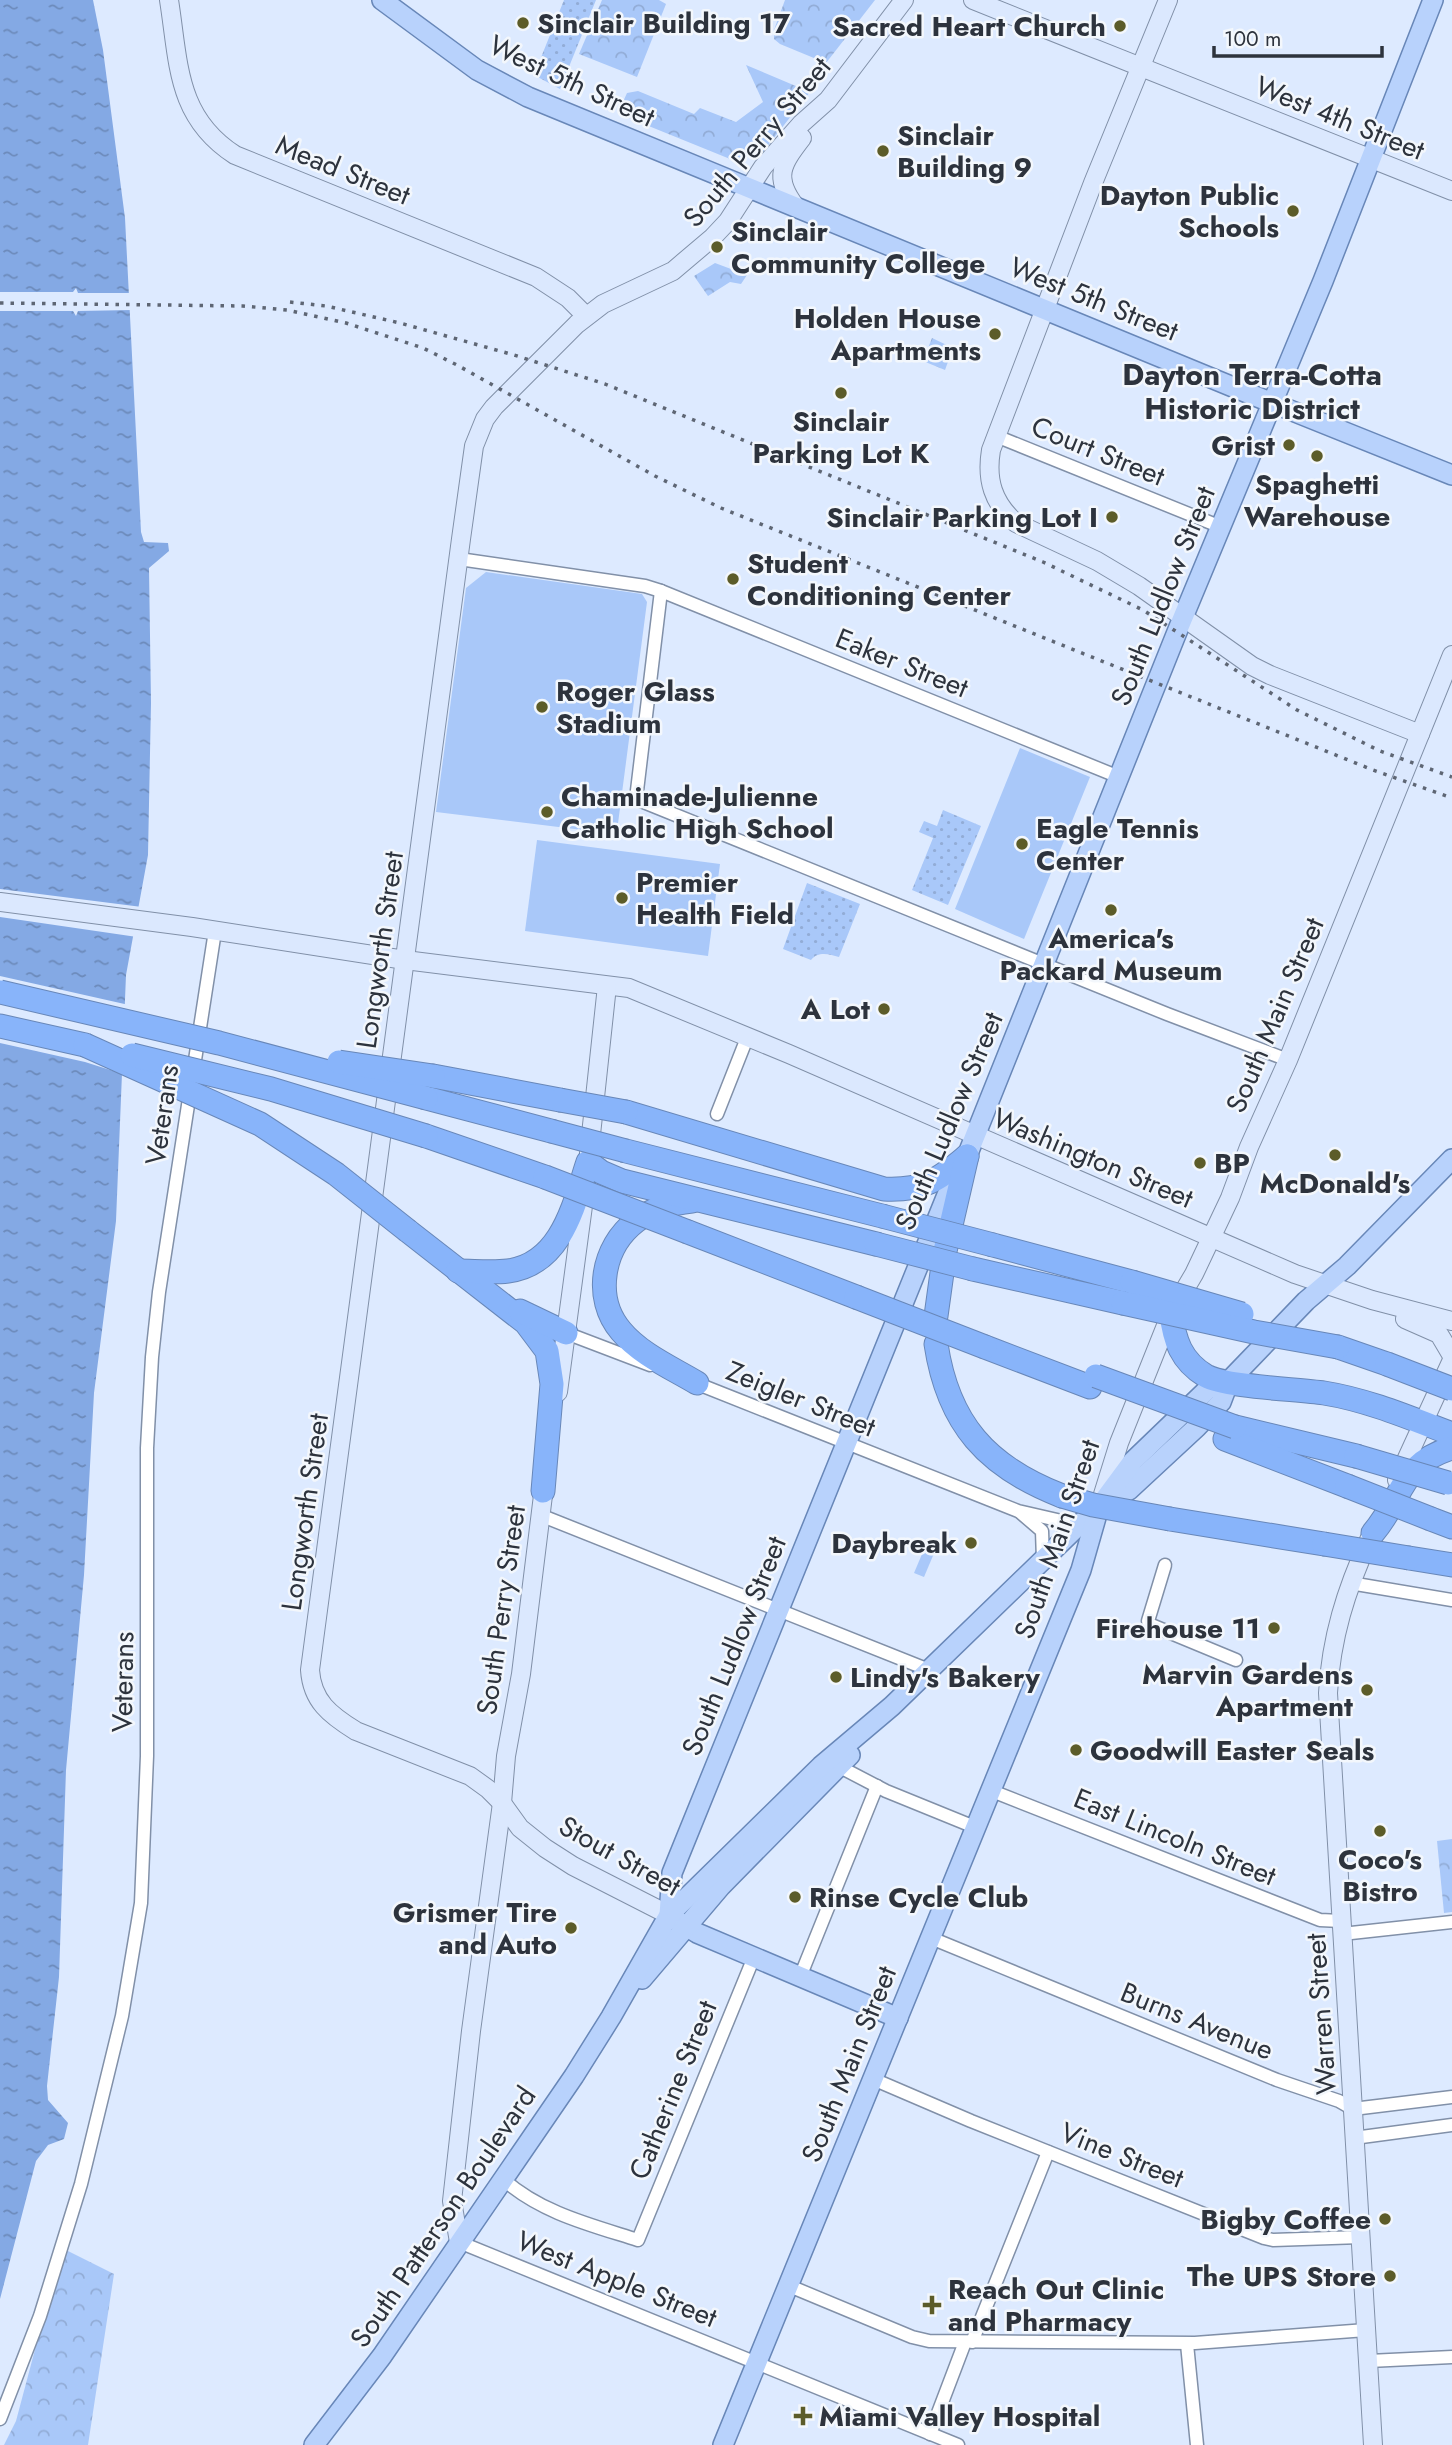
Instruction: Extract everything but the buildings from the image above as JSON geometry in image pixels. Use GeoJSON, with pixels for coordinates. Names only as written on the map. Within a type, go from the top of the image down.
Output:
{"type":"FeatureCollection","features":[{"type":"Feature","properties":{"kind":"highway"},"geometry":{"type":"LineString","coordinates":[[0,992],[219,1043],[429,1087],[560,1100],[626,1112],[884,1189],[920,1187],[936,1180],[971,1146]]}},
{"type":"Feature","properties":{"kind":"highway"},"geometry":{"type":"LineString","coordinates":[[0,1026],[184,1066],[259,1086],[426,1136],[545,1177],[989,1349],[1093,1382],[1230,1433],[1347,1486],[1441,1523]]}},
{"type":"Feature","properties":{"kind":"highway"},"geometry":{"type":"LineString","coordinates":[[85,1045],[260,1124],[337,1174],[526,1323],[547,1351],[552,1384],[543,1491]]}},
{"type":"Feature","properties":{"kind":"highway"},"geometry":{"type":"LineString","coordinates":[[429,1087],[551,1131],[993,1245],[1238,1313],[1387,1364],[1443,1394],[1452,1380]]}},
{"type":"Feature","properties":{"kind":"highway"},"geometry":{"type":"LineString","coordinates":[[936,1316],[945,1251],[971,1146]]}},
{"type":"Feature","properties":{"kind":"highway"},"geometry":{"type":"LineString","coordinates":[[458,1271],[511,1271],[537,1259],[550,1248],[566,1227],[588,1162],[615,1179],[973,1269],[1254,1332],[1338,1346]]}},
{"type":"Feature","properties":{"kind":"highway"},"geometry":{"type":"LineString","coordinates":[[695,1200],[660,1208],[629,1227],[610,1255],[604,1283],[609,1311],[621,1332],[649,1354],[697,1383]]}},
{"type":"Feature","properties":{"kind":"highway"},"geometry":{"type":"LineString","coordinates":[[484,1290],[566,1333]]}},
{"type":"Feature","properties":{"kind":"highway"},"geometry":{"type":"LineString","coordinates":[[1171,1313],[1175,1342],[1189,1362],[1209,1377],[1340,1396],[1368,1403],[1452,1434]]}},
{"type":"Feature","properties":{"kind":"highway"},"geometry":{"type":"LineString","coordinates":[[936,1344],[946,1389],[958,1416],[975,1440],[1016,1474],[1062,1496],[1093,1506],[1452,1565]]}},
{"type":"Feature","properties":{"kind":"highway"},"geometry":{"type":"LineString","coordinates":[[1387,1364],[1452,1375]]}},
{"type":"Feature","properties":{"kind":"highway"},"geometry":{"type":"LineString","coordinates":[[1230,1433],[1356,1456],[1450,1484]]}},
{"type":"Feature","properties":{"kind":"highway"},"geometry":{"type":"LineString","coordinates":[[1373,1533],[1384,1520],[1403,1482],[1414,1468],[1432,1455],[1452,1448]]}},
{"type":"Feature","properties":{"kind":"main road","name":"West 5th Street"},"geometry":{"type":"LineString","coordinates":[[382,0],[440,46],[509,89],[1452,475]]}},
{"type":"Feature","properties":{"kind":"main road","name":"South Ludlow Street"},"geometry":{"type":"LineString","coordinates":[[677,1921],[672,1873],[947,1195],[971,1146],[1272,402],[1324,281],[1433,0]]}},
{"type":"Feature","properties":{"kind":"main road","name":"South Patterson Boulevard"},"geometry":{"type":"LineString","coordinates":[[314,2445],[383,2356],[677,1921],[821,1766],[892,1706],[1079,1525],[1099,1507],[1129,1490],[1197,1427],[1221,1402],[1229,1381],[1306,1301],[1347,1266],[1452,1158]]}},
{"type":"Feature","properties":{"kind":"main road","name":"South Main Street"},"geometry":{"type":"LineString","coordinates":[[723,2445],[992,1791],[1086,1556],[1099,1507]]}},
{"type":"Feature","properties":{"kind":"main road","name":"South Patterson Boulevard"},"geometry":{"type":"LineString","coordinates":[[677,1921],[722,1886],[840,1767],[892,1706]]}},
{"type":"Feature","properties":{"kind":"main road","name":"Stout Street"},"geometry":{"type":"LineString","coordinates":[[677,1921],[754,1958],[898,2018]]}},
{"type":"Feature","properties":{"kind":"street","name":"Mead Street"},"geometry":{"type":"LineString","coordinates":[[169,0],[186,96],[200,124],[219,145],[246,159],[536,276],[568,298],[586,316]]}},
{"type":"Feature","properties":{"kind":"street","name":"South Perry Street"},"geometry":{"type":"LineString","coordinates":[[667,274],[701,250],[728,221],[748,187],[801,124],[823,105],[904,0]]}},
{"type":"Feature","properties":{"kind":"street","name":"West 4th Street"},"geometry":{"type":"LineString","coordinates":[[973,0],[1452,191]]}},
{"type":"Feature","properties":{"kind":"street"},"geometry":{"type":"LineString","coordinates":[[1168,0],[991,450],[989,476],[997,502],[1016,523],[1097,561],[1139,586],[1252,666],[1420,734]]}},
{"type":"Feature","properties":{"kind":"street"},"geometry":{"type":"LineString","coordinates":[[795,206],[783,187],[782,170],[823,105]]}},
{"type":"Feature","properties":{"kind":"street","name":"Longworth Street"},"geometry":{"type":"LineString","coordinates":[[334,1717],[315,1693],[310,1670],[474,446],[485,419],[537,362],[586,316],[612,299],[667,274]]}},
{"type":"Feature","properties":{"kind":"street","name":"Court Street"},"geometry":{"type":"LineString","coordinates":[[996,436],[1221,527]]}},
{"type":"Feature","properties":{"kind":"street","name":"Eaker Street"},"geometry":{"type":"LineString","coordinates":[[459,559],[645,586],[661,591],[1119,777]]}},
{"type":"Feature","properties":{"kind":"street"},"geometry":{"type":"LineString","coordinates":[[661,591],[636,799],[1287,1060]]}},
{"type":"Feature","properties":{"kind":"street","name":"South Main Street"},"geometry":{"type":"LineString","coordinates":[[1099,1507],[1119,1443],[1171,1313],[1212,1238],[1452,655]]}},
{"type":"Feature","properties":{"kind":"street","name":"Washington Street"},"geometry":{"type":"LineString","coordinates":[[0,902],[215,930],[405,960],[629,988],[747,1038],[971,1146],[1212,1238],[1295,1274],[1372,1300]]}},
{"type":"Feature","properties":{"kind":"street","name":"Veterans"},"geometry":{"type":"LineString","coordinates":[[0,2419],[40,2316],[81,2184],[122,2016],[138,1924],[147,1756],[147,1448],[152,1357],[159,1292],[215,930]]}},
{"type":"Feature","properties":{"kind":"street","name":"South Perry Street"},"geometry":{"type":"LineString","coordinates":[[459,2242],[452,2201],[471,2031],[506,1756],[521,1674],[543,1491],[579,1246],[607,986]]}},
{"type":"Feature","properties":{"kind":"street"},"geometry":{"type":"LineString","coordinates":[[717,1114],[747,1038]]}},
{"type":"Feature","properties":{"kind":"street"},"geometry":{"type":"LineString","coordinates":[[1372,1300],[1452,1321]]}},
{"type":"Feature","properties":{"kind":"street"},"geometry":{"type":"LineString","coordinates":[[1372,1300],[1397,1316],[1433,1330],[1452,1358]]}},
{"type":"Feature","properties":{"kind":"street","name":"Zeigler Street"},"geometry":{"type":"LineString","coordinates":[[566,1333],[1018,1511],[1079,1525]]}},
{"type":"Feature","properties":{"kind":"street","name":"Warren Street"},"geometry":{"type":"LineString","coordinates":[[1373,2445],[1328,1693],[1333,1641],[1350,1583],[1423,1423],[1443,1394],[1452,1358]]}},
{"type":"Feature","properties":{"kind":"street","name":"Zeigler Street"},"geometry":{"type":"LineString","coordinates":[[1018,1511],[1042,1531],[1043,1560]]}},
{"type":"Feature","properties":{"kind":"street"},"geometry":{"type":"LineString","coordinates":[[540,1515],[929,1670]]}},
{"type":"Feature","properties":{"kind":"street"},"geometry":{"type":"LineString","coordinates":[[1165,1565],[1149,1624],[1236,1660]]}},
{"type":"Feature","properties":{"kind":"street"},"geometry":{"type":"LineString","coordinates":[[1350,1583],[1452,1600]]}},
{"type":"Feature","properties":{"kind":"street","name":"Stout Street"},"geometry":{"type":"LineString","coordinates":[[334,1717],[355,1731],[470,1776],[488,1789],[520,1828],[545,1849],[677,1921]]}},
{"type":"Feature","properties":{"kind":"street"},"geometry":{"type":"LineString","coordinates":[[840,1767],[877,1786],[976,1828]]}},
{"type":"Feature","properties":{"kind":"street"},"geometry":{"type":"LineString","coordinates":[[800,1977],[877,1786]]}},
{"type":"Feature","properties":{"kind":"street","name":"East Lincoln Street"},"geometry":{"type":"LineString","coordinates":[[992,1791],[1341,1928],[1452,1923]]}},
{"type":"Feature","properties":{"kind":"street","name":"Burns Avenue"},"geometry":{"type":"LineString","coordinates":[[931,1938],[1278,2080],[1339,2101],[1353,2109]]}},
{"type":"Feature","properties":{"kind":"street","name":"Catherine Street"},"geometry":{"type":"LineString","coordinates":[[503,2179],[522,2196],[565,2216],[638,2241],[754,1958]]}},
{"type":"Feature","properties":{"kind":"street","name":"Vine Street"},"geometry":{"type":"LineString","coordinates":[[873,2079],[1268,2239],[1361,2237]]}},
{"type":"Feature","properties":{"kind":"street"},"geometry":{"type":"LineString","coordinates":[[1353,2109],[1452,2097]]}},
{"type":"Feature","properties":{"kind":"street"},"geometry":{"type":"LineString","coordinates":[[1354,2138],[1452,2125]]}},
{"type":"Feature","properties":{"kind":"street"},"geometry":{"type":"LineString","coordinates":[[930,2434],[1048,2152]]}},
{"type":"Feature","properties":{"kind":"street","name":"West Apple Street"},"geometry":{"type":"LineString","coordinates":[[459,2242],[958,2445]]}},
{"type":"Feature","properties":{"kind":"street"},"geometry":{"type":"LineString","coordinates":[[787,2285],[912,2337],[929,2341],[1187,2344],[1366,2330]]}},
{"type":"Feature","properties":{"kind":"street"},"geometry":{"type":"LineString","coordinates":[[1187,2344],[1198,2445]]}},
{"type":"Feature","properties":{"kind":"street"},"geometry":{"type":"LineString","coordinates":[[1369,2361],[1452,2357]]}},
{"type":"Feature","properties":{"kind":"green space"},"geometry":{"type":"Polygon","coordinates":[[[564,0],[596,0],[560,89],[534,75],[564,0]]]}},
{"type":"Feature","properties":{"kind":"green space"},"geometry":{"type":"Polygon","coordinates":[[[602,0],[659,0],[666,4],[637,77],[579,54],[602,0]]]}},
{"type":"Feature","properties":{"kind":"green space"},"geometry":{"type":"Polygon","coordinates":[[[785,0],[875,0],[826,63],[774,39],[774,30],[785,0]]]}},
{"type":"Feature","properties":{"kind":"green space"},"geometry":{"type":"Polygon","coordinates":[[[746,65],[810,92],[762,153],[735,161],[624,116],[622,104],[627,93],[638,91],[694,114],[700,108],[736,122],[763,102],[746,65]]]}},
{"type":"Feature","properties":{"kind":"green space"},"geometry":{"type":"Polygon","coordinates":[[[715,263],[747,275],[741,284],[730,282],[708,296],[694,276],[715,263]]]}},
{"type":"Feature","properties":{"kind":"green space"},"geometry":{"type":"Polygon","coordinates":[[[932,338],[953,348],[945,370],[923,361],[932,338]]]}},
{"type":"Feature","properties":{"kind":"green space","name":"Roger Glass Stadium"},"geometry":{"type":"Polygon","coordinates":[[[486,572],[642,594],[647,602],[617,831],[599,829],[599,832],[436,812],[466,588],[486,572]]]}},
{"type":"Feature","properties":{"kind":"green space","name":"Eagle Tennis Center"},"geometry":{"type":"Polygon","coordinates":[[[1020,748],[1090,777],[1024,939],[955,909],[1020,748]]]}},
{"type":"Feature","properties":{"kind":"green space"},"geometry":{"type":"Polygon","coordinates":[[[943,810],[981,826],[948,905],[912,890],[933,838],[919,832],[924,821],[937,826],[943,810]]]}},
{"type":"Feature","properties":{"kind":"green space","name":"Premier Health Field"},"geometry":{"type":"Polygon","coordinates":[[[537,840],[720,864],[708,956],[525,931],[537,840]]]}},
{"type":"Feature","properties":{"kind":"green space"},"geometry":{"type":"Polygon","coordinates":[[[807,883],[860,904],[839,957],[820,954],[811,960],[783,949],[807,883]]]}},
{"type":"Feature","properties":{"kind":"green space"},"geometry":{"type":"Polygon","coordinates":[[[925,1547],[935,1551],[924,1577],[914,1573],[925,1547]]]}},
{"type":"Feature","properties":{"kind":"green space"},"geometry":{"type":"Polygon","coordinates":[[[1452,1839],[1452,1912],[1444,1913],[1437,1841],[1452,1839]]]}},
{"type":"Feature","properties":{"kind":"green space"},"geometry":{"type":"Polygon","coordinates":[[[62,2248],[114,2274],[88,2445],[4,2445],[16,2421],[62,2248]]]}},
{"type":"Feature","properties":{"kind":"water"},"geometry":{"type":"Polygon","coordinates":[[[0,0],[93,0],[103,50],[125,218],[141,532],[144,542],[168,543],[169,551],[149,568],[151,703],[148,855],[126,975],[116,1221],[94,1393],[84,1575],[66,1770],[59,1977],[47,2086],[48,2100],[68,2123],[64,2139],[48,2145],[36,2161],[0,2299],[0,0]]]}},
{"type":"Feature","properties":{"kind":"pier"},"geometry":{"type":"Polygon","coordinates":[[[76,288],[78,293],[132,293],[133,310],[78,311],[76,316],[73,311],[0,311],[0,292],[73,292],[76,288]]]}},
{"type":"Feature","properties":{"kind":"pier"},"geometry":{"type":"Polygon","coordinates":[[[0,889],[142,907],[137,937],[0,917],[0,889]]]}},
{"type":"Feature","properties":{"kind":"pier"},"geometry":{"type":"Polygon","coordinates":[[[0,976],[129,1005],[126,1075],[85,1062],[0,1043],[0,976]]]}},
{"type":"Feature","properties":{"kind":"railway"},"geometry":{"type":"LineString","coordinates":[[290,302],[326,306],[400,323],[605,384],[1043,562],[1143,610],[1297,710],[1380,751],[1452,777]]}},
{"type":"Feature","properties":{"kind":"railway"},"geometry":{"type":"LineString","coordinates":[[0,303],[243,306],[287,310],[346,323],[423,348],[655,476],[721,508],[1373,770],[1452,798]]}},
{"type":"Feature","properties":{"kind":"place","name":"Sinclair Building 17"},"geometry":{"type":"Point","coordinates":[523,23]}},
{"type":"Feature","properties":{"kind":"place","name":"Sacred Heart Church"},"geometry":{"type":"Point","coordinates":[1120,26]}},
{"type":"Feature","properties":{"kind":"place","name":"Sinclair Building 9"},"geometry":{"type":"Point","coordinates":[883,151]}},
{"type":"Feature","properties":{"kind":"place","name":"Dayton Public Schools"},"geometry":{"type":"Point","coordinates":[1293,211]}},
{"type":"Feature","properties":{"kind":"place","name":"Sinclair Community College"},"geometry":{"type":"Point","coordinates":[717,247]}},
{"type":"Feature","properties":{"kind":"place","name":"Holden House Apartments"},"geometry":{"type":"Point","coordinates":[995,334]}},
{"type":"Feature","properties":{"kind":"place","name":"Sinclair Parking Lot K"},"geometry":{"type":"Point","coordinates":[841,393]}},
{"type":"Feature","properties":{"kind":"place","name":"Grist"},"geometry":{"type":"Point","coordinates":[1289,445]}},
{"type":"Feature","properties":{"kind":"place","name":"Spaghetti Warehouse"},"geometry":{"type":"Point","coordinates":[1317,456]}},
{"type":"Feature","properties":{"kind":"place","name":"Sinclair Parking Lot I"},"geometry":{"type":"Point","coordinates":[1112,517]}},
{"type":"Feature","properties":{"kind":"place","name":"Student Conditioning Center"},"geometry":{"type":"Point","coordinates":[733,579]}},
{"type":"Feature","properties":{"kind":"place","name":"Roger Glass Stadium"},"geometry":{"type":"Point","coordinates":[542,707]}},
{"type":"Feature","properties":{"kind":"place","name":"Chaminade-Julienne Catholic High School"},"geometry":{"type":"Point","coordinates":[547,812]}},
{"type":"Feature","properties":{"kind":"place","name":"Eagle Tennis Center"},"geometry":{"type":"Point","coordinates":[1022,844]}},
{"type":"Feature","properties":{"kind":"place","name":"Premier Health Field"},"geometry":{"type":"Point","coordinates":[622,898]}},
{"type":"Feature","properties":{"kind":"place","name":"America's Packard Museum"},"geometry":{"type":"Point","coordinates":[1111,910]}},
{"type":"Feature","properties":{"kind":"place","name":"A Lot"},"geometry":{"type":"Point","coordinates":[884,1009]}},
{"type":"Feature","properties":{"kind":"place","name":"McDonald's"},"geometry":{"type":"Point","coordinates":[1335,1155]}},
{"type":"Feature","properties":{"kind":"place","name":"BP"},"geometry":{"type":"Point","coordinates":[1200,1163]}},
{"type":"Feature","properties":{"kind":"place","name":"Daybreak"},"geometry":{"type":"Point","coordinates":[971,1543]}},
{"type":"Feature","properties":{"kind":"place","name":"Firehouse 11"},"geometry":{"type":"Point","coordinates":[1274,1628]}},
{"type":"Feature","properties":{"kind":"place","name":"Lindy's Bakery"},"geometry":{"type":"Point","coordinates":[836,1677]}},
{"type":"Feature","properties":{"kind":"place","name":"Marvin Gardens Apartment"},"geometry":{"type":"Point","coordinates":[1367,1690]}},
{"type":"Feature","properties":{"kind":"place","name":"Goodwill Easter Seals"},"geometry":{"type":"Point","coordinates":[1076,1750]}},
{"type":"Feature","properties":{"kind":"place","name":"Coco's Bistro"},"geometry":{"type":"Point","coordinates":[1380,1831]}},
{"type":"Feature","properties":{"kind":"place","name":"Rinse Cycle Club"},"geometry":{"type":"Point","coordinates":[795,1897]}},
{"type":"Feature","properties":{"kind":"place","name":"Grismer Tire and Auto"},"geometry":{"type":"Point","coordinates":[571,1928]}},
{"type":"Feature","properties":{"kind":"place","name":"Bigby Coffee"},"geometry":{"type":"Point","coordinates":[1385,2219]}},
{"type":"Feature","properties":{"kind":"place","name":"The UPS Store"},"geometry":{"type":"Point","coordinates":[1390,2276]}},
{"type":"Feature","properties":{"kind":"place","name":"Reach Out Clinic and Pharmacy"},"geometry":{"type":"Point","coordinates":[932,2305]}},
{"type":"Feature","properties":{"kind":"place","name":"Miami Valley Hospital"},"geometry":{"type":"Point","coordinates":[803,2416]}},
{"type":"Feature","properties":{"kind":"district","name":"Dayton Terra-Cotta Historic District"},"geometry":{"type":"Point","coordinates":[1252,391]}}]}
